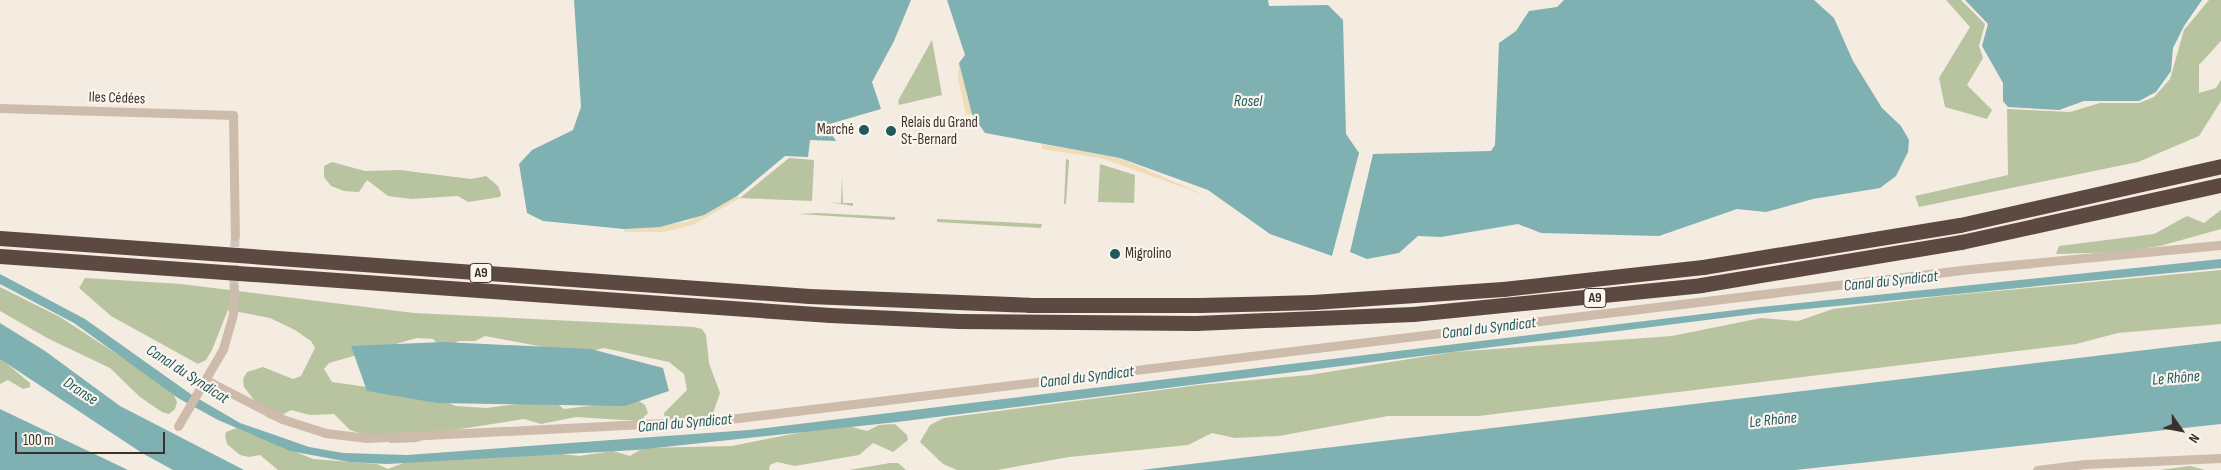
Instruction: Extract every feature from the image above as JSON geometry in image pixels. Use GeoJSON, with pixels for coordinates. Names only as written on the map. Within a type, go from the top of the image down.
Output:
{"type":"FeatureCollection","features":[{"type":"Feature","properties":{"kind":"highway","name":"A9"},"geometry":{"type":"LineString","coordinates":[[0,238],[819,297],[1029,305],[1210,305],[1503,289],[1722,264],[1988,219],[2221,166]]}},
{"type":"Feature","properties":{"kind":"highway","name":"A9"},"geometry":{"type":"LineString","coordinates":[[0,256],[830,315],[959,321],[1205,323],[1459,310],[1701,285],[1934,248],[2092,216],[2221,185]]}},
{"type":"Feature","properties":{"kind":"street","name":"Iles Cédées"},"geometry":{"type":"LineString","coordinates":[[0,108],[233,115],[235,236]]}},
{"type":"Feature","properties":{"kind":"street"},"geometry":{"type":"LineString","coordinates":[[204,384],[282,419],[326,433],[367,438],[721,420],[1970,269],[2221,245]]}},
{"type":"Feature","properties":{"kind":"street"},"geometry":{"type":"LineString","coordinates":[[178,426],[204,384],[228,334],[234,287]]}},
{"type":"Feature","properties":{"kind":"street"},"geometry":{"type":"LineString","coordinates":[[2036,470],[2085,464],[2221,458]]}},
{"type":"Feature","properties":{"kind":"green space"},"geometry":{"type":"Polygon","coordinates":[[[1946,0],[1961,0],[1985,24],[1979,46],[1983,58],[1967,85],[1992,110],[1987,119],[1945,107],[1939,78],[1970,27],[1946,0]]]}},
{"type":"Feature","properties":{"kind":"green space"},"geometry":{"type":"Polygon","coordinates":[[[2209,0],[2221,0],[2221,41],[2199,65],[2199,93],[2216,88],[2221,80],[2221,101],[2199,136],[2138,162],[1919,207],[1915,196],[2008,175],[2007,109],[2070,112],[2100,103],[2139,103],[2154,97],[2170,79],[2184,30],[2209,0]]]}},
{"type":"Feature","properties":{"kind":"green space"},"geometry":{"type":"Polygon","coordinates":[[[932,40],[942,95],[899,105],[898,101],[932,40]]]}},
{"type":"Feature","properties":{"kind":"green space"},"geometry":{"type":"Polygon","coordinates":[[[789,158],[814,160],[812,201],[740,198],[789,158]]]}},
{"type":"Feature","properties":{"kind":"green space"},"geometry":{"type":"Polygon","coordinates":[[[1066,159],[1069,160],[1066,204],[1064,204],[1066,159]]]}},
{"type":"Feature","properties":{"kind":"green space"},"geometry":{"type":"Polygon","coordinates":[[[332,162],[365,171],[400,170],[471,179],[486,176],[498,186],[501,194],[500,197],[468,202],[458,196],[411,199],[388,196],[367,180],[359,192],[344,191],[331,186],[324,177],[324,166],[332,162]]]}},
{"type":"Feature","properties":{"kind":"green space"},"geometry":{"type":"Polygon","coordinates":[[[1100,164],[1135,175],[1134,203],[1098,202],[1100,164]]]}},
{"type":"Feature","properties":{"kind":"green space"},"geometry":{"type":"Polygon","coordinates":[[[842,176],[843,203],[853,203],[853,206],[830,202],[841,203],[842,176]]]}},
{"type":"Feature","properties":{"kind":"green space"},"geometry":{"type":"Polygon","coordinates":[[[2221,210],[2221,229],[2160,246],[2120,252],[2056,254],[2059,246],[2154,234],[2187,216],[2204,223],[2221,210]]]}},
{"type":"Feature","properties":{"kind":"green space"},"geometry":{"type":"Polygon","coordinates":[[[818,213],[895,217],[895,220],[798,214],[818,213]]]}},
{"type":"Feature","properties":{"kind":"green space"},"geometry":{"type":"Polygon","coordinates":[[[937,219],[1042,224],[1041,228],[937,222],[937,219]]]}},
{"type":"Feature","properties":{"kind":"green space"},"geometry":{"type":"Polygon","coordinates":[[[2221,270],[2221,324],[2118,333],[2076,344],[1478,416],[1388,416],[1279,436],[1235,438],[1212,433],[1188,445],[1069,457],[997,470],[957,470],[943,464],[920,442],[930,425],[944,418],[1199,385],[1309,375],[1453,352],[1672,336],[1761,318],[1798,321],[1833,309],[1943,296],[2221,270]]]}},
{"type":"Feature","properties":{"kind":"green space"},"geometry":{"type":"Polygon","coordinates":[[[85,278],[181,284],[414,313],[694,327],[702,329],[706,335],[709,363],[720,393],[709,425],[681,426],[665,418],[664,413],[687,390],[684,374],[669,362],[604,348],[591,351],[559,350],[485,336],[475,341],[459,341],[442,349],[433,339],[417,338],[329,363],[324,369],[332,382],[431,396],[456,406],[486,408],[552,400],[564,409],[637,400],[645,405],[648,413],[640,421],[576,417],[541,424],[524,419],[454,430],[417,442],[391,443],[350,430],[334,414],[310,415],[291,410],[273,420],[267,417],[244,387],[243,379],[247,372],[263,367],[293,379],[301,376],[315,348],[311,341],[295,330],[270,318],[228,310],[212,350],[206,360],[198,364],[111,316],[79,288],[85,278]]]}},
{"type":"Feature","properties":{"kind":"green space"},"geometry":{"type":"Polygon","coordinates":[[[0,287],[60,317],[149,375],[174,395],[177,402],[175,409],[169,414],[162,412],[140,397],[110,368],[49,339],[0,311],[0,287]]]}},
{"type":"Feature","properties":{"kind":"green space"},"geometry":{"type":"Polygon","coordinates":[[[0,358],[30,383],[30,387],[23,389],[8,380],[0,384],[0,358]]]}},
{"type":"Feature","properties":{"kind":"green space"},"geometry":{"type":"Polygon","coordinates":[[[895,424],[907,435],[908,440],[893,452],[873,443],[859,455],[795,466],[777,462],[770,465],[769,470],[278,470],[260,455],[249,457],[240,455],[227,444],[225,436],[226,432],[237,428],[313,459],[377,464],[388,469],[406,462],[502,455],[554,453],[579,456],[613,451],[630,456],[643,448],[732,446],[817,429],[852,427],[867,431],[879,425],[895,424]]]}},
{"type":"Feature","properties":{"kind":"green space"},"geometry":{"type":"Polygon","coordinates":[[[898,463],[906,470],[849,470],[898,463]]]}},
{"type":"Feature","properties":{"kind":"green space"},"geometry":{"type":"Polygon","coordinates":[[[2190,466],[2205,470],[2160,470],[2190,466]]]}},
{"type":"Feature","properties":{"kind":"sand"},"geometry":{"type":"Polygon","coordinates":[[[959,63],[972,114],[966,115],[958,78],[959,63]]]}},
{"type":"Feature","properties":{"kind":"sand"},"geometry":{"type":"Polygon","coordinates":[[[1042,144],[1120,158],[1207,196],[1101,158],[1042,149],[1042,144]]]}},
{"type":"Feature","properties":{"kind":"sand"},"geometry":{"type":"Polygon","coordinates":[[[737,196],[740,198],[695,224],[665,232],[624,232],[624,229],[687,222],[737,196]]]}},
{"type":"Feature","properties":{"kind":"water"},"geometry":{"type":"Polygon","coordinates":[[[574,0],[911,0],[894,41],[872,82],[881,109],[826,125],[836,141],[810,140],[808,157],[785,156],[737,196],[704,215],[660,227],[624,229],[543,221],[527,213],[519,164],[532,150],[573,130],[581,107],[574,0]]]}},
{"type":"Feature","properties":{"kind":"water","name":"Rosel"},"geometry":{"type":"Polygon","coordinates":[[[947,0],[1268,0],[1269,6],[1328,5],[1343,20],[1346,134],[1359,153],[1332,256],[1270,234],[1208,190],[1120,158],[985,133],[972,114],[959,63],[965,55],[947,0]]]}},
{"type":"Feature","properties":{"kind":"water"},"geometry":{"type":"Polygon","coordinates":[[[1564,0],[1814,0],[1834,18],[1853,61],[1882,108],[1901,126],[1909,140],[1908,152],[1896,176],[1880,188],[1813,199],[1766,212],[1737,209],[1659,236],[1541,233],[1518,224],[1441,237],[1418,236],[1399,253],[1367,259],[1350,252],[1373,154],[1491,151],[1495,145],[1499,43],[1516,31],[1529,11],[1557,7],[1564,0]]]}},
{"type":"Feature","properties":{"kind":"water"},"geometry":{"type":"Polygon","coordinates":[[[1965,0],[2202,0],[2184,26],[2173,48],[2171,71],[2156,92],[2139,101],[2084,101],[2059,110],[2008,107],[2003,101],[2003,83],[1982,46],[1988,24],[1965,0]]]}},
{"type":"Feature","properties":{"kind":"water","name":"Canal du Syndicat"},"geometry":{"type":"Polygon","coordinates":[[[2221,259],[2221,268],[1754,314],[897,422],[636,450],[387,464],[349,462],[290,451],[218,420],[178,398],[74,323],[0,284],[0,274],[85,319],[192,395],[240,423],[309,447],[343,453],[407,455],[749,430],[1760,307],[2221,259]]]}},
{"type":"Feature","properties":{"kind":"water","name":"Dranse"},"geometry":{"type":"Polygon","coordinates":[[[0,323],[45,351],[120,406],[244,470],[173,470],[142,453],[0,359],[0,323]]]}},
{"type":"Feature","properties":{"kind":"water","name":"Le Rhône"},"geometry":{"type":"Polygon","coordinates":[[[2221,341],[2221,424],[1795,470],[1141,470],[2221,341]]]}},
{"type":"Feature","properties":{"kind":"water"},"geometry":{"type":"Polygon","coordinates":[[[443,342],[591,349],[663,368],[669,391],[625,406],[437,403],[367,391],[351,346],[443,342]]]}},
{"type":"Feature","properties":{"kind":"water"},"geometry":{"type":"Polygon","coordinates":[[[0,409],[128,470],[0,470],[0,409]]]}},
{"type":"Feature","properties":{"kind":"tunnel"},"geometry":{"type":"LineString","coordinates":[[234,287],[235,236]]}},
{"type":"Feature","properties":{"kind":"place","name":"Marché"},"geometry":{"type":"Point","coordinates":[864,130]}},
{"type":"Feature","properties":{"kind":"place","name":"Relais du Grand St-Bernard"},"geometry":{"type":"Point","coordinates":[891,131]}},
{"type":"Feature","properties":{"kind":"place","name":"Migrolino"},"geometry":{"type":"Point","coordinates":[1115,254]}}]}
